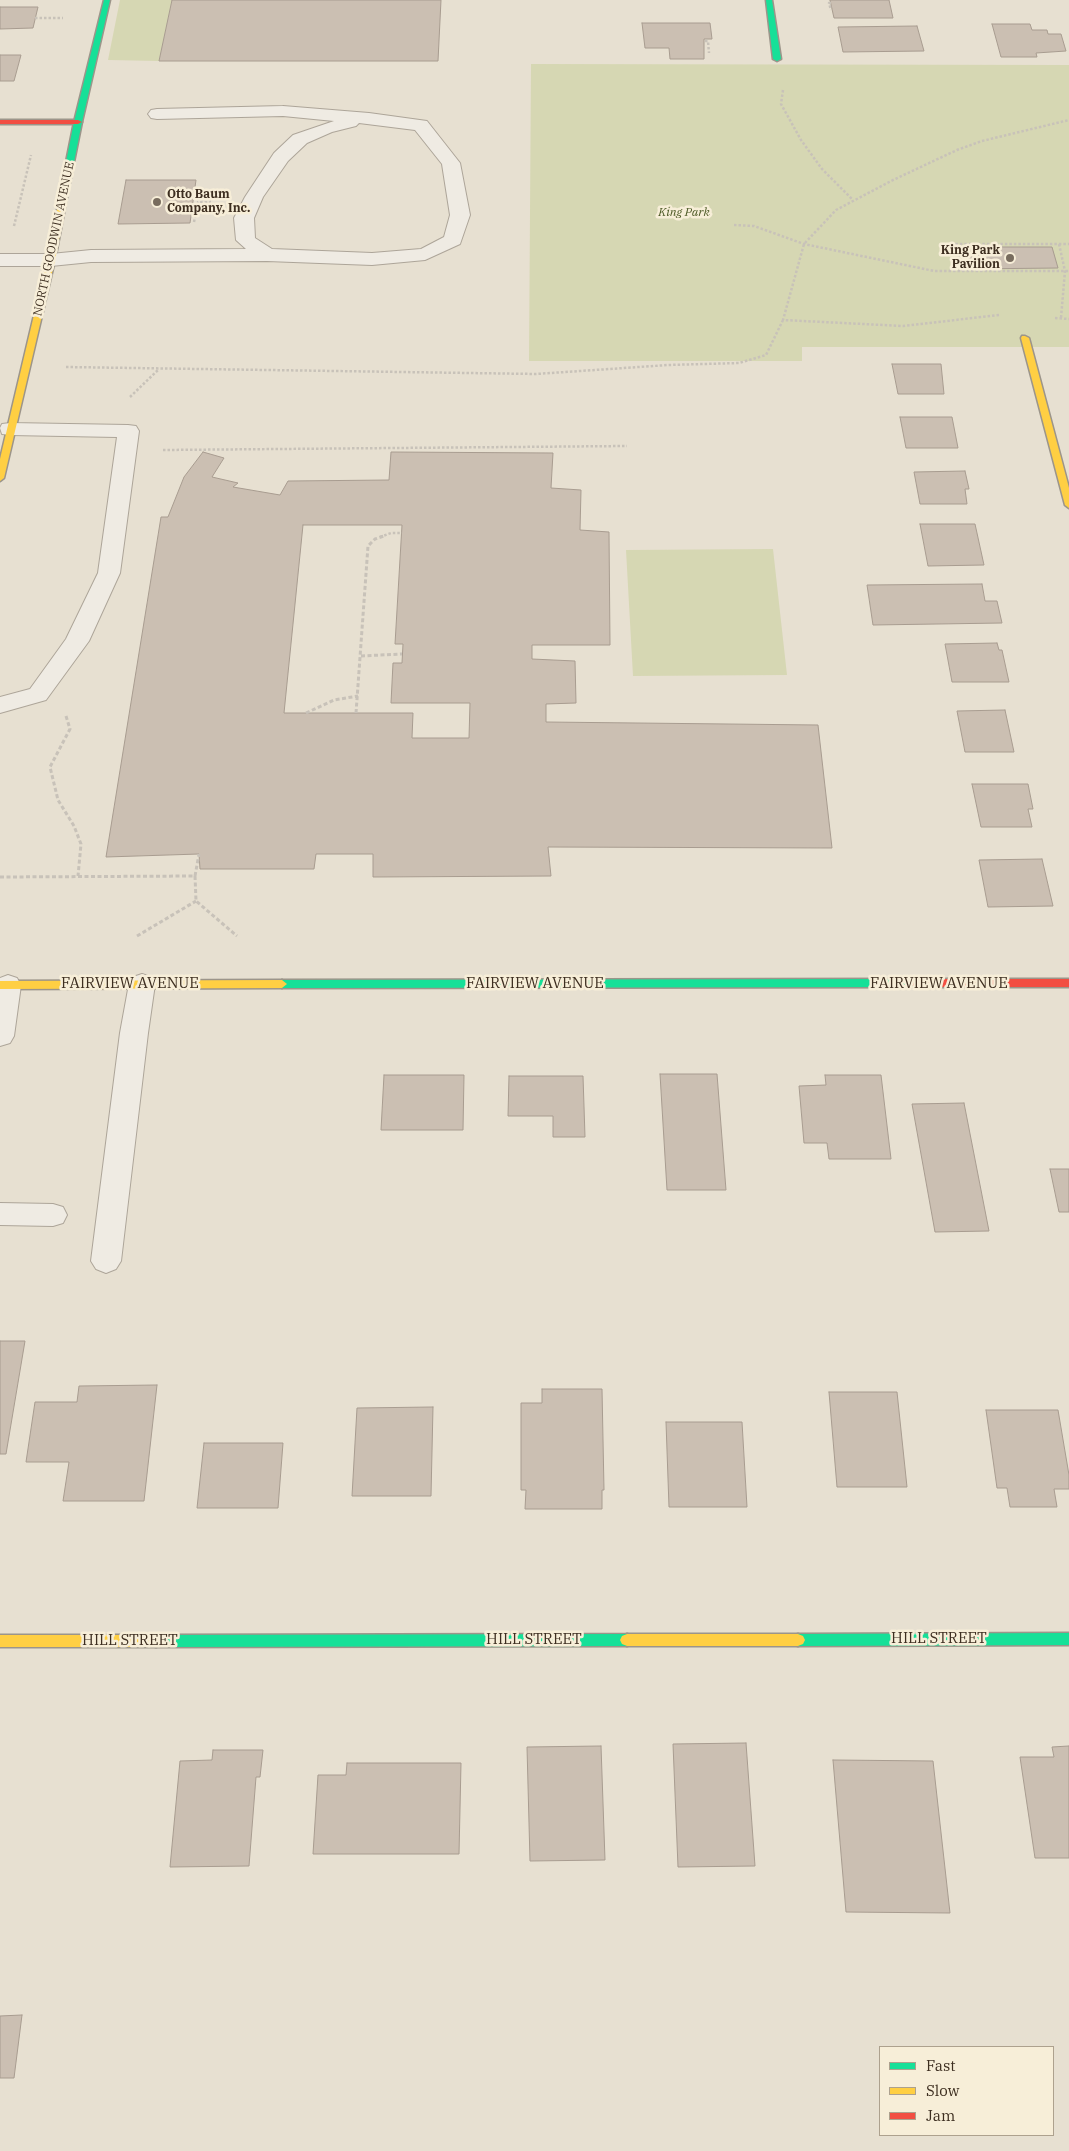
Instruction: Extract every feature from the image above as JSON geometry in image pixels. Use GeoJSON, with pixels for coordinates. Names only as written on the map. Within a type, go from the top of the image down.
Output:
{"type":"FeatureCollection","features":[{"type":"Feature","properties":{"kind":"street","name":"NORTH GOODWIN AVENUE"},"geometry":{"type":"LineString","coordinates":[[0,478],[51,260],[78,122],[107,0]]}},
{"type":"Feature","properties":{"kind":"street"},"geometry":{"type":"LineString","coordinates":[[769,0],[777,60]]}},
{"type":"Feature","properties":{"kind":"street"},"geometry":{"type":"LineString","coordinates":[[0,122],[78,122]]}},
{"type":"Feature","properties":{"kind":"street"},"geometry":{"type":"LineString","coordinates":[[1025,338],[1069,505]]}},
{"type":"Feature","properties":{"kind":"street","name":"FAIRVIEW AVENUE"},"geometry":{"type":"LineString","coordinates":[[4,985],[1069,983]]}},
{"type":"Feature","properties":{"kind":"street","name":"HILL STREET"},"geometry":{"type":"LineString","coordinates":[[0,1641],[1069,1639]]}},
{"type":"Feature","properties":{"kind":"lane"},"geometry":{"type":"LineString","coordinates":[[3,260],[51,260],[91,256],[267,255],[372,259],[425,254],[454,240],[460,215],[451,163],[421,125],[369,118],[283,111],[157,114]]}},
{"type":"Feature","properties":{"kind":"lane"},"geometry":{"type":"LineString","coordinates":[[267,255],[246,240],[244,218],[254,197],[281,157],[300,140],[326,128],[369,118]]}},
{"type":"Feature","properties":{"kind":"lane"},"geometry":{"type":"LineString","coordinates":[[0,705],[38,695],[76,641],[109,573],[128,431],[10,429]]}},
{"type":"Feature","properties":{"kind":"lane"},"geometry":{"type":"LineString","coordinates":[[106,1261],[134,1032],[142,984]]}},
{"type":"Feature","properties":{"kind":"lane"},"geometry":{"type":"LineString","coordinates":[[0,1036],[4,985]]}},
{"type":"Feature","properties":{"kind":"lane"},"geometry":{"type":"LineString","coordinates":[[0,1214],[53,1215]]}},
{"type":"Feature","properties":{"kind":"path"},"geometry":{"type":"LineString","coordinates":[[831,3],[829,3],[831,10]]}},
{"type":"Feature","properties":{"kind":"path"},"geometry":{"type":"LineString","coordinates":[[36,18],[63,18]]}},
{"type":"Feature","properties":{"kind":"path"},"geometry":{"type":"LineString","coordinates":[[704,41],[708,41],[709,52]]}},
{"type":"Feature","properties":{"kind":"path"},"geometry":{"type":"LineString","coordinates":[[783,87],[782,104],[801,140],[826,174],[853,200]]}},
{"type":"Feature","properties":{"kind":"path"},"geometry":{"type":"LineString","coordinates":[[66,367],[536,374],[668,364],[739,363],[766,355],[783,320],[804,244],[836,210],[958,150],[982,141],[1069,120]]}},
{"type":"Feature","properties":{"kind":"path"},"geometry":{"type":"LineString","coordinates":[[3,260],[32,151]]}},
{"type":"Feature","properties":{"kind":"path"},"geometry":{"type":"LineString","coordinates":[[734,225],[754,226],[804,244],[934,271],[1067,271]]}},
{"type":"Feature","properties":{"kind":"path"},"geometry":{"type":"LineString","coordinates":[[962,271],[956,244],[1069,244]]}},
{"type":"Feature","properties":{"kind":"path"},"geometry":{"type":"LineString","coordinates":[[1059,244],[1067,271],[1061,318]]}},
{"type":"Feature","properties":{"kind":"path"},"geometry":{"type":"LineString","coordinates":[[783,320],[902,326],[1006,314]]}},
{"type":"Feature","properties":{"kind":"path"},"geometry":{"type":"LineString","coordinates":[[1052,318],[1069,319]]}},
{"type":"Feature","properties":{"kind":"path"},"geometry":{"type":"LineString","coordinates":[[126,401],[159,369]]}},
{"type":"Feature","properties":{"kind":"path"},"geometry":{"type":"LineString","coordinates":[[156,450],[628,446]]}},
{"type":"Feature","properties":{"kind":"path"},"geometry":{"type":"LineString","coordinates":[[356,713],[368,546],[375,538],[391,533],[402,533]]}},
{"type":"Feature","properties":{"kind":"path"},"geometry":{"type":"LineString","coordinates":[[360,656],[402,654]]}},
{"type":"Feature","properties":{"kind":"path"},"geometry":{"type":"LineString","coordinates":[[306,713],[334,700],[358,696]]}},
{"type":"Feature","properties":{"kind":"path"},"geometry":{"type":"LineString","coordinates":[[61,713],[67,717],[70,730],[50,766],[58,800],[74,826],[81,844],[78,876]]}},
{"type":"Feature","properties":{"kind":"path"},"geometry":{"type":"LineString","coordinates":[[199,854],[195,876],[196,901],[237,936]]}},
{"type":"Feature","properties":{"kind":"path"},"geometry":{"type":"LineString","coordinates":[[0,877],[195,876]]}},
{"type":"Feature","properties":{"kind":"path"},"geometry":{"type":"LineString","coordinates":[[137,936],[196,901]]}},
{"type":"Feature","properties":{"kind":"green space"},"geometry":{"type":"Polygon","coordinates":[[[120,0],[172,0],[159,61],[108,60],[120,0]]]}},
{"type":"Feature","properties":{"kind":"green space","name":"King Park"},"geometry":{"type":"Polygon","coordinates":[[[531,64],[1069,65],[1069,347],[802,347],[802,361],[529,361],[531,64]]]}},
{"type":"Feature","properties":{"kind":"green space"},"geometry":{"type":"Polygon","coordinates":[[[773,549],[787,675],[633,676],[626,550],[773,549]]]}},
{"type":"Feature","properties":{"kind":"building"},"geometry":{"type":"Polygon","coordinates":[[[172,0],[441,0],[438,61],[159,61],[172,0]]]}},
{"type":"Feature","properties":{"kind":"building"},"geometry":{"type":"Polygon","coordinates":[[[830,0],[889,0],[893,18],[834,18],[830,0]]]}},
{"type":"Feature","properties":{"kind":"building"},"geometry":{"type":"Polygon","coordinates":[[[0,7],[38,7],[33,28],[0,29],[0,7]]]}},
{"type":"Feature","properties":{"kind":"building"},"geometry":{"type":"Polygon","coordinates":[[[642,23],[710,23],[712,39],[704,39],[704,59],[670,59],[669,48],[645,48],[642,23]]]}},
{"type":"Feature","properties":{"kind":"building"},"geometry":{"type":"Polygon","coordinates":[[[992,24],[1030,24],[1032,30],[1047,30],[1048,34],[1061,34],[1066,51],[1036,53],[1037,57],[1001,57],[992,24]]]}},
{"type":"Feature","properties":{"kind":"building"},"geometry":{"type":"Polygon","coordinates":[[[917,26],[924,51],[843,52],[838,27],[917,26]]]}},
{"type":"Feature","properties":{"kind":"building"},"geometry":{"type":"Polygon","coordinates":[[[0,55],[21,55],[14,81],[0,81],[0,55]]]}},
{"type":"Feature","properties":{"kind":"building","name":"Otto Baum Company, Inc."},"geometry":{"type":"Polygon","coordinates":[[[126,180],[196,180],[190,223],[118,224],[126,180]]]}},
{"type":"Feature","properties":{"kind":"building","name":"King Park Pavilion"},"geometry":{"type":"Polygon","coordinates":[[[963,247],[1052,247],[1058,268],[967,269],[963,247]]]}},
{"type":"Feature","properties":{"kind":"building"},"geometry":{"type":"Polygon","coordinates":[[[892,364],[941,364],[944,394],[898,394],[892,364]]]}},
{"type":"Feature","properties":{"kind":"building"},"geometry":{"type":"Polygon","coordinates":[[[900,417],[952,417],[958,448],[906,448],[900,417]]]}},
{"type":"Feature","properties":{"kind":"building"},"geometry":{"type":"Polygon","coordinates":[[[203,452],[224,458],[212,477],[238,483],[233,487],[280,495],[288,481],[389,480],[391,452],[553,453],[551,488],[581,490],[580,530],[609,532],[610,645],[532,645],[532,659],[575,661],[576,703],[546,704],[546,722],[818,725],[832,848],[548,847],[551,876],[373,877],[373,854],[316,854],[314,869],[200,869],[199,854],[106,857],[161,517],[168,517],[184,477],[203,452]],[[303,525],[284,713],[413,713],[412,738],[469,738],[470,703],[391,703],[393,663],[402,663],[403,644],[395,644],[402,525],[303,525]]]}},
{"type":"Feature","properties":{"kind":"building"},"geometry":{"type":"Polygon","coordinates":[[[965,471],[969,489],[965,489],[967,504],[920,504],[914,472],[965,471]]]}},
{"type":"Feature","properties":{"kind":"building"},"geometry":{"type":"Polygon","coordinates":[[[920,524],[975,524],[984,565],[928,566],[920,524]]]}},
{"type":"Feature","properties":{"kind":"building"},"geometry":{"type":"Polygon","coordinates":[[[982,584],[985,601],[997,601],[1002,623],[873,625],[867,585],[982,584]]]}},
{"type":"Feature","properties":{"kind":"building"},"geometry":{"type":"Polygon","coordinates":[[[997,643],[999,650],[1002,650],[1009,682],[952,682],[945,644],[997,643]]]}},
{"type":"Feature","properties":{"kind":"building"},"geometry":{"type":"Polygon","coordinates":[[[1005,710],[1014,752],[965,752],[957,711],[1005,710]]]}},
{"type":"Feature","properties":{"kind":"building"},"geometry":{"type":"Polygon","coordinates":[[[972,784],[1028,784],[1033,809],[1028,809],[1032,827],[981,827],[972,784]]]}},
{"type":"Feature","properties":{"kind":"building"},"geometry":{"type":"Polygon","coordinates":[[[1042,859],[1053,906],[988,907],[979,860],[1042,859]]]}},
{"type":"Feature","properties":{"kind":"building"},"geometry":{"type":"Polygon","coordinates":[[[660,1074],[717,1074],[726,1190],[667,1190],[660,1074]]]}},
{"type":"Feature","properties":{"kind":"building"},"geometry":{"type":"Polygon","coordinates":[[[384,1075],[464,1075],[463,1130],[381,1130],[384,1075]]]}},
{"type":"Feature","properties":{"kind":"building"},"geometry":{"type":"Polygon","coordinates":[[[825,1075],[881,1075],[891,1159],[829,1159],[827,1143],[804,1143],[799,1086],[826,1085],[825,1075]]]}},
{"type":"Feature","properties":{"kind":"building"},"geometry":{"type":"Polygon","coordinates":[[[509,1076],[583,1076],[585,1137],[553,1137],[553,1116],[508,1116],[509,1076]]]}},
{"type":"Feature","properties":{"kind":"building"},"geometry":{"type":"Polygon","coordinates":[[[964,1103],[989,1231],[935,1232],[912,1104],[964,1103]]]}},
{"type":"Feature","properties":{"kind":"building"},"geometry":{"type":"Polygon","coordinates":[[[1050,1169],[1069,1169],[1069,1212],[1059,1212],[1050,1169]]]}},
{"type":"Feature","properties":{"kind":"building"},"geometry":{"type":"Polygon","coordinates":[[[0,1341],[25,1341],[6,1454],[0,1454],[0,1341]]]}},
{"type":"Feature","properties":{"kind":"building"},"geometry":{"type":"Polygon","coordinates":[[[157,1385],[144,1501],[63,1501],[69,1462],[26,1462],[35,1402],[77,1402],[79,1386],[157,1385]]]}},
{"type":"Feature","properties":{"kind":"building"},"geometry":{"type":"Polygon","coordinates":[[[542,1389],[602,1389],[604,1490],[602,1490],[602,1509],[525,1509],[526,1490],[521,1490],[521,1403],[542,1403],[542,1389]]]}},
{"type":"Feature","properties":{"kind":"building"},"geometry":{"type":"Polygon","coordinates":[[[829,1392],[897,1392],[907,1487],[837,1487],[829,1392]]]}},
{"type":"Feature","properties":{"kind":"building"},"geometry":{"type":"Polygon","coordinates":[[[433,1407],[431,1496],[352,1496],[357,1408],[433,1407]]]}},
{"type":"Feature","properties":{"kind":"building"},"geometry":{"type":"Polygon","coordinates":[[[986,1410],[1058,1410],[1069,1475],[1069,1489],[1054,1489],[1057,1507],[1010,1507],[1007,1488],[997,1488],[986,1410]]]}},
{"type":"Feature","properties":{"kind":"building"},"geometry":{"type":"Polygon","coordinates":[[[666,1422],[742,1422],[747,1507],[669,1507],[666,1422]]]}},
{"type":"Feature","properties":{"kind":"building"},"geometry":{"type":"Polygon","coordinates":[[[204,1443],[283,1443],[278,1508],[197,1508],[204,1443]]]}},
{"type":"Feature","properties":{"kind":"building"},"geometry":{"type":"Polygon","coordinates":[[[746,1743],[755,1866],[678,1867],[673,1744],[746,1743]]]}},
{"type":"Feature","properties":{"kind":"building"},"geometry":{"type":"Polygon","coordinates":[[[601,1746],[605,1860],[530,1861],[527,1747],[601,1746]]]}},
{"type":"Feature","properties":{"kind":"building"},"geometry":{"type":"Polygon","coordinates":[[[1069,1746],[1069,1858],[1035,1858],[1020,1757],[1054,1757],[1052,1747],[1069,1746]]]}},
{"type":"Feature","properties":{"kind":"building"},"geometry":{"type":"Polygon","coordinates":[[[213,1750],[263,1750],[260,1777],[256,1777],[249,1866],[170,1867],[180,1761],[212,1760],[213,1750]]]}},
{"type":"Feature","properties":{"kind":"building"},"geometry":{"type":"Polygon","coordinates":[[[833,1760],[933,1761],[950,1913],[846,1912],[833,1760]]]}},
{"type":"Feature","properties":{"kind":"building"},"geometry":{"type":"Polygon","coordinates":[[[347,1763],[461,1763],[459,1854],[313,1854],[318,1775],[346,1775],[347,1763]]]}},
{"type":"Feature","properties":{"kind":"building"},"geometry":{"type":"Polygon","coordinates":[[[22,2015],[14,2078],[0,2078],[0,2016],[22,2015]]]}},
{"type":"Feature","properties":{"kind":"traffic: fast"},"geometry":{"type":"LineString","coordinates":[[64,192],[78,122],[107,0]]}},
{"type":"Feature","properties":{"kind":"traffic: fast"},"geometry":{"type":"LineString","coordinates":[[769,0],[777,59]]}},
{"type":"Feature","properties":{"kind":"traffic: fast"},"geometry":{"type":"LineString","coordinates":[[282,984],[914,983]]}},
{"type":"Feature","properties":{"kind":"traffic: fast"},"geometry":{"type":"LineString","coordinates":[[798,1640],[1069,1639]]}},
{"type":"Feature","properties":{"kind":"traffic: fast"},"geometry":{"type":"LineString","coordinates":[[156,1641],[627,1640]]}},
{"type":"Feature","properties":{"kind":"traffic: slow"},"geometry":{"type":"LineString","coordinates":[[0,478],[51,260],[64,192]]}},
{"type":"Feature","properties":{"kind":"traffic: slow"},"geometry":{"type":"LineString","coordinates":[[1025,338],[1069,505]]}},
{"type":"Feature","properties":{"kind":"traffic: slow"},"geometry":{"type":"LineString","coordinates":[[0,985],[282,984]]}},
{"type":"Feature","properties":{"kind":"traffic: slow"},"geometry":{"type":"LineString","coordinates":[[627,1640],[798,1640]]}},
{"type":"Feature","properties":{"kind":"traffic: slow"},"geometry":{"type":"LineString","coordinates":[[0,1641],[156,1641]]}},
{"type":"Feature","properties":{"kind":"traffic: jam"},"geometry":{"type":"LineString","coordinates":[[0,122],[78,122]]}},
{"type":"Feature","properties":{"kind":"traffic: jam"},"geometry":{"type":"LineString","coordinates":[[914,983],[1069,983]]}},
{"type":"Feature","properties":{"kind":"place","name":"Otto Baum Company, Inc."},"geometry":{"type":"Point","coordinates":[157,202]}},
{"type":"Feature","properties":{"kind":"place","name":"King Park Pavilion"},"geometry":{"type":"Point","coordinates":[1010,258]}}]}
